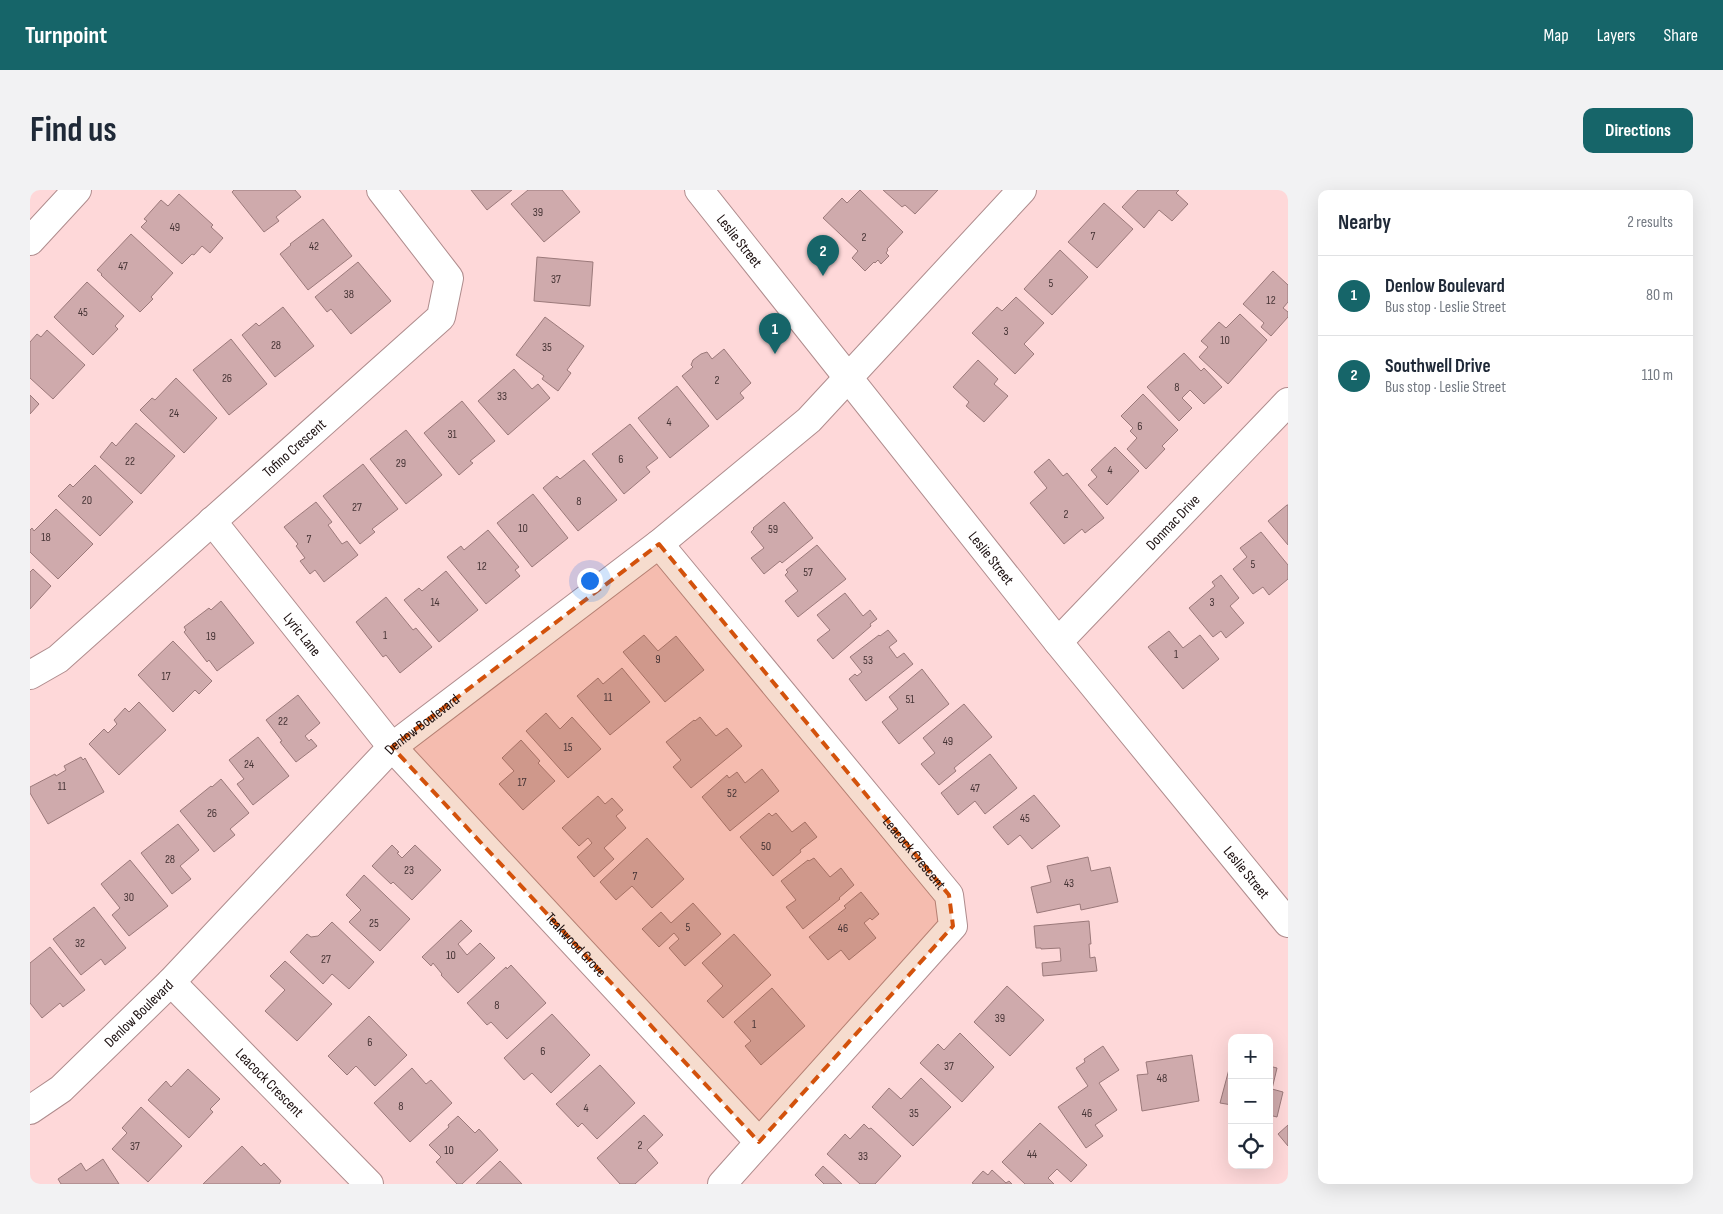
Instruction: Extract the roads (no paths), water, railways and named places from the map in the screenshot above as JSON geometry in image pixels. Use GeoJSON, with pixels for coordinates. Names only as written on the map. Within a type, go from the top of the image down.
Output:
{"type":"FeatureCollection","features":[{"type":"Feature","properties":{"kind":"street"},"geometry":{"type":"LineString","coordinates":[[30,241],[77,190]]}},
{"type":"Feature","properties":{"kind":"street","name":"Tofino Crescent"},"geometry":{"type":"LineString","coordinates":[[30,675],[58,658],[441,317],[449,278],[381,190]]}},
{"type":"Feature","properties":{"kind":"street","name":"Leslie Street"},"geometry":{"type":"LineString","coordinates":[[699,190],[1058,642],[1288,923]]}},
{"type":"Feature","properties":{"kind":"street","name":"Denlow Boulevard"},"geometry":{"type":"LineString","coordinates":[[30,1110],[61,1089],[171,982],[392,747],[659,544],[809,420],[850,378],[1022,190]]}},
{"type":"Feature","properties":{"kind":"street","name":"Donmac Drive"},"geometry":{"type":"LineString","coordinates":[[1058,642],[1288,402]]}},
{"type":"Feature","properties":{"kind":"street","name":"Lyric Lane"},"geometry":{"type":"LineString","coordinates":[[212,521],[392,747]]}},
{"type":"Feature","properties":{"kind":"street","name":"Leacock Crescent"},"geometry":{"type":"LineString","coordinates":[[659,544],[949,895],[953,926],[722,1184]]}},
{"type":"Feature","properties":{"kind":"street","name":"Teakwood Grove"},"geometry":{"type":"LineString","coordinates":[[392,747],[759,1142]]}},
{"type":"Feature","properties":{"kind":"street","name":"Leacock Crescent"},"geometry":{"type":"LineString","coordinates":[[171,982],[369,1184]]}},
{"type":"Feature","properties":{"kind":"place","name":"Southwell Drive"},"geometry":{"type":"Point","coordinates":[823,276]}},
{"type":"Feature","properties":{"kind":"place","name":"Denlow Boulevard"},"geometry":{"type":"Point","coordinates":[775,354]}}]}
